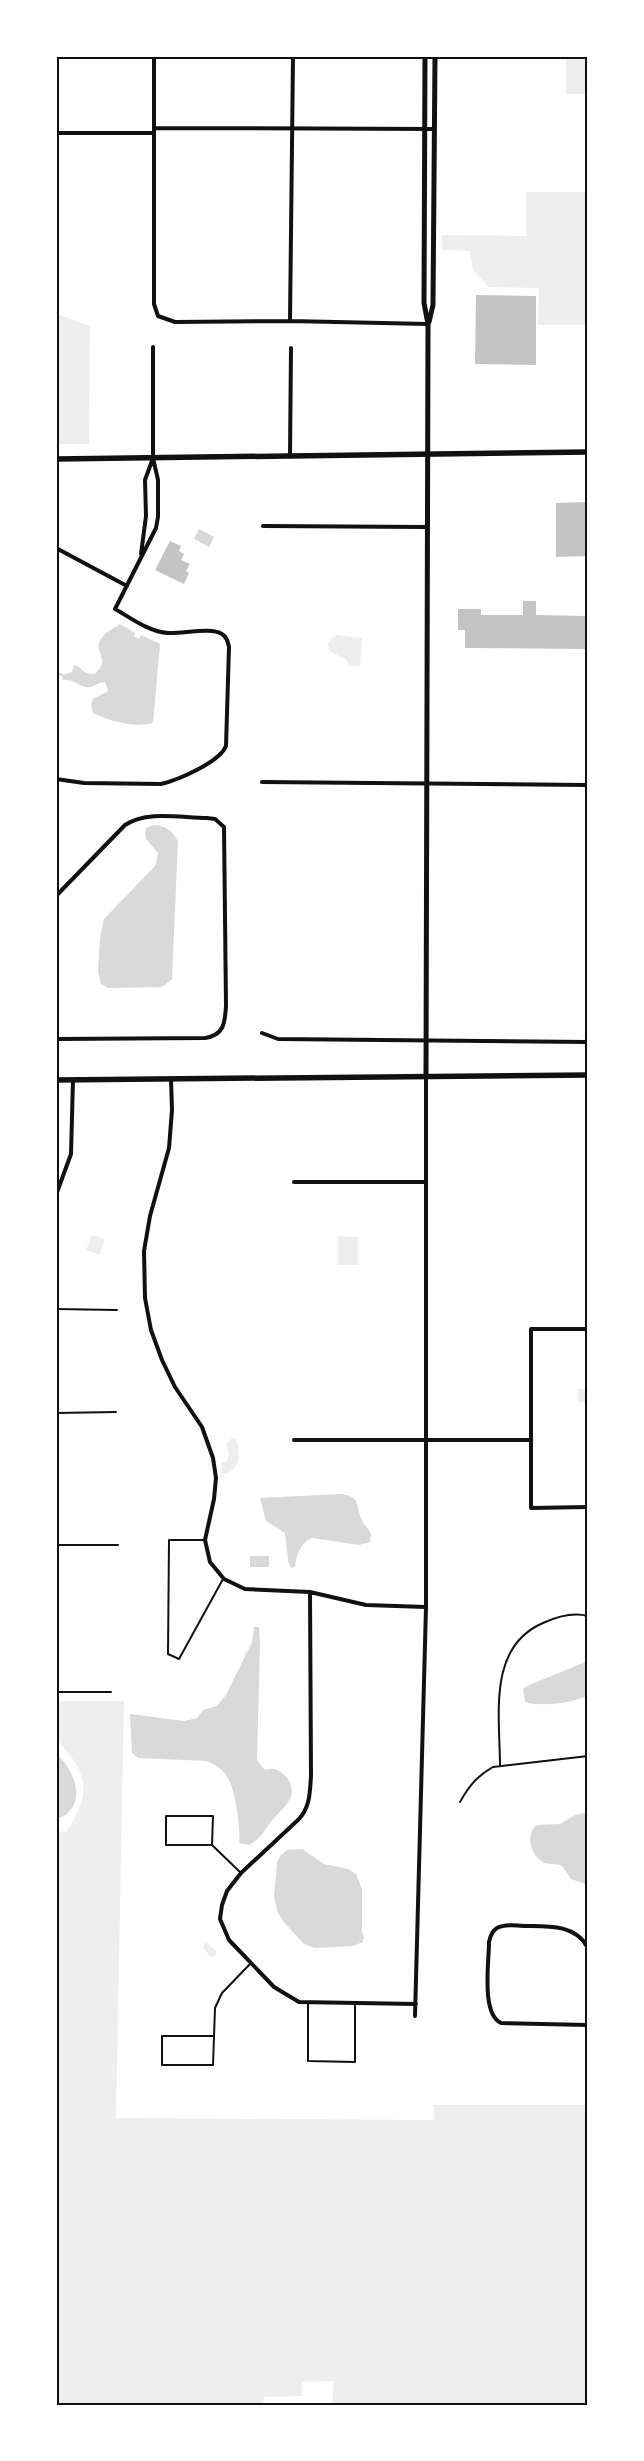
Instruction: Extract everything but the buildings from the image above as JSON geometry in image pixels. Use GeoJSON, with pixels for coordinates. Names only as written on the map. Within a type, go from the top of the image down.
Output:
{"type":"FeatureCollection","features":[{"type":"Feature","properties":{"kind":"main road"},"geometry":{"type":"LineString","coordinates":[[56,459],[588,452]]}},
{"type":"Feature","properties":{"kind":"main road"},"geometry":{"type":"LineString","coordinates":[[56,1080],[588,1075]]}},
{"type":"Feature","properties":{"kind":"street"},"geometry":{"type":"LineString","coordinates":[[154,56],[154,304],[158,316],[175,322],[290,321],[428,324]]}},
{"type":"Feature","properties":{"kind":"street"},"geometry":{"type":"LineString","coordinates":[[290,321],[293,56]]}},
{"type":"Feature","properties":{"kind":"street"},"geometry":{"type":"LineString","coordinates":[[416,2016],[426,1608],[428,784],[426,527],[428,324],[424,303],[425,56]]}},
{"type":"Feature","properties":{"kind":"street"},"geometry":{"type":"LineString","coordinates":[[428,324],[433,305],[435,56]]}},
{"type":"Feature","properties":{"kind":"street"},"geometry":{"type":"LineString","coordinates":[[154,128],[434,129]]}},
{"type":"Feature","properties":{"kind":"street"},"geometry":{"type":"LineString","coordinates":[[56,133],[154,133]]}},
{"type":"Feature","properties":{"kind":"street"},"geometry":{"type":"LineString","coordinates":[[140,562],[146,516],[146,480],[152,458],[153,347]]}},
{"type":"Feature","properties":{"kind":"street"},"geometry":{"type":"LineString","coordinates":[[290,455],[291,348]]}},
{"type":"Feature","properties":{"kind":"street"},"geometry":{"type":"LineString","coordinates":[[56,779],[84,783],[161,784],[172,782],[224,754],[226,746],[227,640],[223,634],[214,632],[166,633],[142,624],[115,609],[156,528],[158,517],[158,480],[152,458]]}},
{"type":"Feature","properties":{"kind":"street"},"geometry":{"type":"LineString","coordinates":[[263,526],[426,527]]}},
{"type":"Feature","properties":{"kind":"street"},"geometry":{"type":"LineString","coordinates":[[56,548],[127,586]]}},
{"type":"Feature","properties":{"kind":"street"},"geometry":{"type":"LineString","coordinates":[[262,782],[588,785]]}},
{"type":"Feature","properties":{"kind":"street"},"geometry":{"type":"LineString","coordinates":[[56,896],[125,825],[133,820],[152,817],[208,818],[221,822],[224,827],[226,843],[226,1024],[223,1029],[213,1037],[205,1038],[56,1039]]}},
{"type":"Feature","properties":{"kind":"street"},"geometry":{"type":"LineString","coordinates":[[262,1032],[278,1039],[588,1042]]}},
{"type":"Feature","properties":{"kind":"street"},"geometry":{"type":"LineString","coordinates":[[171,1079],[172,1110],[169,1148],[150,1216],[144,1251],[145,1298],[151,1330],[162,1360],[175,1387],[202,1427],[212,1453],[216,1488],[205,1540],[210,1562],[224,1579],[245,1589],[310,1592],[366,1605],[426,1608]]}},
{"type":"Feature","properties":{"kind":"street"},"geometry":{"type":"LineString","coordinates":[[56,1196],[71,1154],[73,1080]]}},
{"type":"Feature","properties":{"kind":"street"},"geometry":{"type":"LineString","coordinates":[[294,1182],[426,1182]]}},
{"type":"Feature","properties":{"kind":"street"},"geometry":{"type":"LineString","coordinates":[[588,1329],[531,1329],[531,1508],[588,1507]]}},
{"type":"Feature","properties":{"kind":"street"},"geometry":{"type":"LineString","coordinates":[[294,1440],[531,1440]]}},
{"type":"Feature","properties":{"kind":"street"},"geometry":{"type":"LineString","coordinates":[[310,1592],[310,1791],[304,1813],[231,1884],[224,1897],[220,1919],[229,1940],[250,1964],[281,1993],[299,2002],[308,2004],[416,2004]]}},
{"type":"Feature","properties":{"kind":"street"},"geometry":{"type":"LineString","coordinates":[[588,1948],[581,1938],[560,1927],[511,1925],[497,1928],[489,1942],[488,2007],[493,2017],[502,2023],[588,2025]]}},
{"type":"Feature","properties":{"kind":"lane"},"geometry":{"type":"LineString","coordinates":[[56,1309],[117,1310]]}},
{"type":"Feature","properties":{"kind":"lane"},"geometry":{"type":"LineString","coordinates":[[56,1413],[116,1412]]}},
{"type":"Feature","properties":{"kind":"lane"},"geometry":{"type":"LineString","coordinates":[[205,1540],[169,1540],[168,1654],[179,1659],[224,1579]]}},
{"type":"Feature","properties":{"kind":"lane"},"geometry":{"type":"LineString","coordinates":[[56,1544],[118,1545]]}},
{"type":"Feature","properties":{"kind":"lane"},"geometry":{"type":"LineString","coordinates":[[500,1766],[499,1692],[501,1672],[508,1654],[518,1638],[532,1627],[568,1615],[588,1616]]}},
{"type":"Feature","properties":{"kind":"lane"},"geometry":{"type":"LineString","coordinates":[[56,1692],[111,1692]]}},
{"type":"Feature","properties":{"kind":"lane"},"geometry":{"type":"LineString","coordinates":[[460,1802],[469,1786],[481,1773],[493,1767],[588,1756]]}},
{"type":"Feature","properties":{"kind":"lane"},"geometry":{"type":"LineString","coordinates":[[212,1845],[213,1816],[166,1816],[166,1845],[212,1845],[241,1874]]}},
{"type":"Feature","properties":{"kind":"lane"},"geometry":{"type":"LineString","coordinates":[[213,2036],[162,2036],[162,2065],[213,2065],[215,2008],[222,1993],[250,1964]]}},
{"type":"Feature","properties":{"kind":"lane"},"geometry":{"type":"LineString","coordinates":[[308,2004],[308,2061],[355,2062],[355,2004]]}},
{"type":"Feature","properties":{"kind":"shaded area"},"geometry":{"type":"Polygon","coordinates":[[[566,56],[588,56],[588,94],[566,94],[566,56]]]}},
{"type":"Feature","properties":{"kind":"shaded area"},"geometry":{"type":"Polygon","coordinates":[[[526,192],[588,192],[588,325],[538,325],[539,288],[488,287],[473,270],[470,251],[442,250],[442,235],[526,236],[526,192]]]}},
{"type":"Feature","properties":{"kind":"shaded area"},"geometry":{"type":"Polygon","coordinates":[[[56,314],[90,326],[89,444],[56,444],[56,314]]]}},
{"type":"Feature","properties":{"kind":"shaded area"},"geometry":{"type":"Polygon","coordinates":[[[199,529],[214,537],[209,547],[194,539],[199,529]]]}},
{"type":"Feature","properties":{"kind":"shaded area"},"geometry":{"type":"Polygon","coordinates":[[[120,624],[135,633],[134,636],[139,639],[141,635],[160,644],[153,723],[137,725],[122,723],[93,713],[91,705],[93,699],[108,691],[105,682],[88,687],[70,680],[63,680],[62,675],[72,672],[74,665],[85,672],[94,674],[102,664],[99,648],[101,639],[107,632],[120,624]]]}},
{"type":"Feature","properties":{"kind":"shaded area"},"geometry":{"type":"Polygon","coordinates":[[[336,635],[362,638],[360,666],[349,667],[347,660],[329,651],[328,643],[336,635]]]}},
{"type":"Feature","properties":{"kind":"shaded area"},"geometry":{"type":"Polygon","coordinates":[[[154,825],[169,830],[178,841],[172,979],[162,987],[108,988],[101,984],[98,972],[100,937],[104,919],[155,866],[158,853],[146,839],[145,832],[147,827],[154,825]]]}},
{"type":"Feature","properties":{"kind":"shaded area"},"geometry":{"type":"Polygon","coordinates":[[[92,1235],[105,1239],[99,1255],[86,1250],[92,1235]]]}},
{"type":"Feature","properties":{"kind":"shaded area"},"geometry":{"type":"Polygon","coordinates":[[[338,1236],[358,1237],[358,1265],[338,1265],[338,1236]]]}},
{"type":"Feature","properties":{"kind":"shaded area"},"geometry":{"type":"Polygon","coordinates":[[[578,1389],[588,1389],[588,1402],[578,1402],[578,1389]]]}},
{"type":"Feature","properties":{"kind":"shaded area"},"geometry":{"type":"Polygon","coordinates":[[[232,1438],[236,1439],[238,1445],[238,1462],[228,1473],[222,1474],[221,1463],[227,1461],[229,1453],[226,1443],[232,1438]]]}},
{"type":"Feature","properties":{"kind":"shaded area"},"geometry":{"type":"Polygon","coordinates":[[[341,1494],[352,1497],[357,1502],[363,1522],[371,1534],[370,1542],[359,1545],[312,1538],[301,1547],[295,1567],[291,1568],[288,1561],[285,1533],[266,1521],[260,1498],[341,1494]]]}},
{"type":"Feature","properties":{"kind":"shaded area"},"geometry":{"type":"Polygon","coordinates":[[[250,1556],[269,1556],[269,1567],[250,1567],[250,1556]]]}},
{"type":"Feature","properties":{"kind":"shaded area"},"geometry":{"type":"Polygon","coordinates":[[[254,1627],[259,1627],[260,1644],[257,1760],[264,1769],[275,1769],[284,1775],[291,1785],[292,1791],[289,1801],[261,1836],[249,1845],[239,1843],[235,1798],[224,1773],[217,1766],[207,1761],[138,1758],[132,1753],[130,1714],[184,1721],[197,1718],[203,1710],[217,1706],[226,1695],[252,1642],[254,1627]]]}},
{"type":"Feature","properties":{"kind":"shaded area"},"geometry":{"type":"Polygon","coordinates":[[[588,1661],[588,1695],[575,1700],[557,1703],[539,1704],[525,1702],[523,1689],[529,1685],[588,1661]]]}},
{"type":"Feature","properties":{"kind":"shaded area"},"geometry":{"type":"Polygon","coordinates":[[[56,1701],[124,1701],[116,2118],[434,2120],[434,2105],[588,2105],[588,2405],[332,2405],[334,2381],[302,2382],[302,2396],[264,2397],[263,2405],[56,2405],[56,1831],[66,1832],[72,1823],[81,1805],[83,1787],[82,1777],[78,1768],[56,1736],[56,1701]]]}},
{"type":"Feature","properties":{"kind":"shaded area"},"geometry":{"type":"Polygon","coordinates":[[[56,1754],[69,1769],[76,1789],[76,1798],[73,1807],[66,1814],[56,1819],[56,1754]]]}},
{"type":"Feature","properties":{"kind":"shaded area"},"geometry":{"type":"Polygon","coordinates":[[[588,1814],[588,1885],[571,1879],[562,1866],[545,1863],[539,1859],[532,1850],[530,1839],[533,1829],[537,1825],[560,1824],[575,1815],[588,1814]]]}},
{"type":"Feature","properties":{"kind":"shaded area"},"geometry":{"type":"Polygon","coordinates":[[[302,1849],[324,1864],[348,1869],[356,1874],[362,1889],[363,1942],[353,1946],[315,1948],[304,1944],[283,1921],[277,1911],[274,1897],[277,1863],[280,1856],[287,1850],[302,1849]]]}},
{"type":"Feature","properties":{"kind":"shaded area"},"geometry":{"type":"Polygon","coordinates":[[[205,1942],[217,1951],[216,1955],[210,1957],[203,1947],[205,1942]]]}},
{"type":"Feature","properties":{"kind":"waterway"},"geometry":{"type":"LineString","coordinates":[[56,673],[62,675]]}}]}
